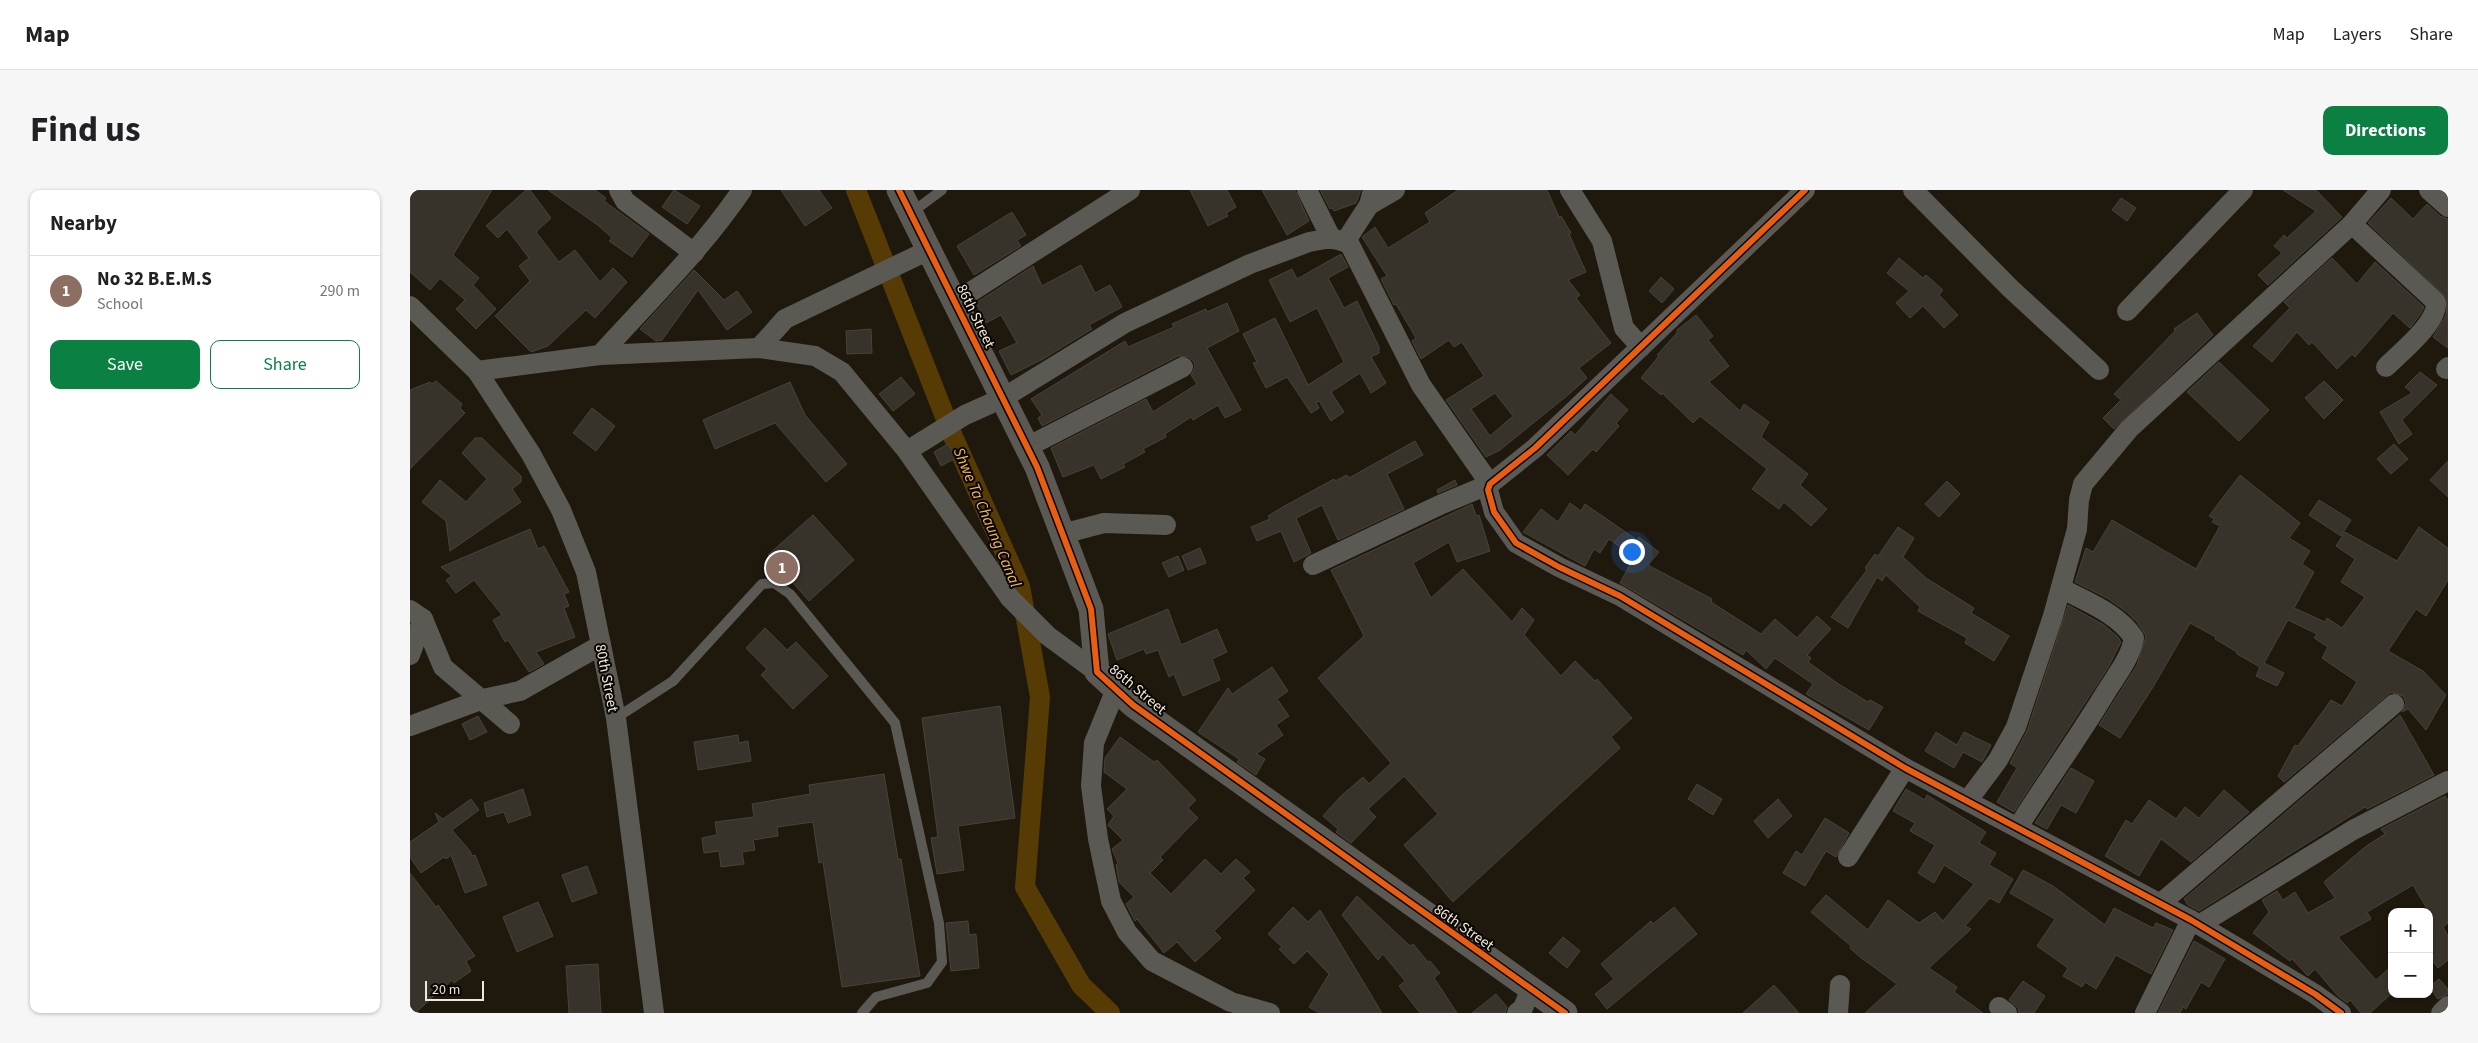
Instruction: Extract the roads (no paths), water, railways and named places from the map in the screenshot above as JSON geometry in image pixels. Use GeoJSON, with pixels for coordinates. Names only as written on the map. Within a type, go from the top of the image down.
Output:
{"type":"FeatureCollection","features":[{"type":"Feature","properties":{"kind":"street"},"geometry":{"type":"LineString","coordinates":[[619,190],[625,201],[694,253]]}},
{"type":"Feature","properties":{"kind":"street"},"geometry":{"type":"LineString","coordinates":[[600,355],[694,253],[721,221],[742,190]]}},
{"type":"Feature","properties":{"kind":"street","name":"86th Street"},"geometry":{"type":"LineString","coordinates":[[899,190],[910,213],[920,254],[955,302],[1027,447],[1091,609],[1097,672],[1132,705],[1565,1013]]}},
{"type":"Feature","properties":{"kind":"street"},"geometry":{"type":"LineString","coordinates":[[955,302],[1130,190]]}},
{"type":"Feature","properties":{"kind":"street"},"geometry":{"type":"LineString","coordinates":[[1307,190],[1338,240]]}},
{"type":"Feature","properties":{"kind":"street"},"geometry":{"type":"LineString","coordinates":[[1338,240],[1371,197],[1395,190]]}},
{"type":"Feature","properties":{"kind":"street"},"geometry":{"type":"LineString","coordinates":[[1570,190],[1602,241],[1624,328],[1641,347]]}},
{"type":"Feature","properties":{"kind":"street"},"geometry":{"type":"LineString","coordinates":[[1313,565],[1425,511],[1490,484],[1535,448],[1805,190]]}},
{"type":"Feature","properties":{"kind":"street"},"geometry":{"type":"LineString","coordinates":[[1913,190],[2011,289],[2099,370]]}},
{"type":"Feature","properties":{"kind":"street"},"geometry":{"type":"LineString","coordinates":[[2127,311],[2243,190]]}},
{"type":"Feature","properties":{"kind":"street"},"geometry":{"type":"LineString","coordinates":[[1968,800],[1998,760],[2016,727],[2077,529],[2079,500],[2083,484],[2129,429],[2352,224],[2381,190]]}},
{"type":"Feature","properties":{"kind":"street"},"geometry":{"type":"LineString","coordinates":[[2429,190],[2448,207]]}},
{"type":"Feature","properties":{"kind":"street"},"geometry":{"type":"LineString","coordinates":[[2352,224],[2436,302],[2437,311],[2432,320],[2386,367]]}},
{"type":"Feature","properties":{"kind":"street"},"geometry":{"type":"LineString","coordinates":[[907,451],[965,415],[1002,398],[1125,323],[1250,264],[1309,242],[1338,240],[1349,243],[1421,385],[1490,484]]}},
{"type":"Feature","properties":{"kind":"street"},"geometry":{"type":"LineString","coordinates":[[759,348],[785,320],[920,254]]}},
{"type":"Feature","properties":{"kind":"street","name":"80th Street"},"geometry":{"type":"LineString","coordinates":[[410,306],[477,371],[532,454],[561,510],[586,572],[616,718],[654,1013]]}},
{"type":"Feature","properties":{"kind":"street"},"geometry":{"type":"LineString","coordinates":[[477,371],[600,355],[759,348],[815,356],[842,372],[907,451],[1010,598],[1048,636],[1097,672]]}},
{"type":"Feature","properties":{"kind":"street"},"geometry":{"type":"LineString","coordinates":[[1027,447],[1183,368]]}},
{"type":"Feature","properties":{"kind":"street"},"geometry":{"type":"LineString","coordinates":[[1490,484],[1488,490],[1494,512],[1516,543],[1559,567],[1620,596],[1905,768],[2018,826],[2195,922],[2315,994],[2341,1013]]}},
{"type":"Feature","properties":{"kind":"street"},"geometry":{"type":"LineString","coordinates":[[1062,534],[1104,523],[1166,525]]}},
{"type":"Feature","properties":{"kind":"street"},"geometry":{"type":"LineString","coordinates":[[2018,826],[2125,663],[2132,648],[2134,638],[2128,629],[2114,617],[2060,588]]}},
{"type":"Feature","properties":{"kind":"street"},"geometry":{"type":"LineString","coordinates":[[410,654],[417,614]]}},
{"type":"Feature","properties":{"kind":"street"},"geometry":{"type":"LineString","coordinates":[[417,614],[443,667],[483,699],[510,724]]}},
{"type":"Feature","properties":{"kind":"street"},"geometry":{"type":"LineString","coordinates":[[410,726],[483,699],[520,691],[601,645]]}},
{"type":"Feature","properties":{"kind":"street"},"geometry":{"type":"LineString","coordinates":[[1116,689],[1094,743],[1091,786],[1098,838],[1111,902],[1127,932],[1152,961],[1231,1002],[1270,1013]]}},
{"type":"Feature","properties":{"kind":"street"},"geometry":{"type":"LineString","coordinates":[[2161,903],[2394,704]]}},
{"type":"Feature","properties":{"kind":"street"},"geometry":{"type":"LineString","coordinates":[[1848,857],[1905,768]]}},
{"type":"Feature","properties":{"kind":"street"},"geometry":{"type":"LineString","coordinates":[[2145,1013],[2195,922],[2354,830],[2448,781]]}},
{"type":"Feature","properties":{"kind":"street"},"geometry":{"type":"LineString","coordinates":[[1838,1013],[1840,985]]}},
{"type":"Feature","properties":{"kind":"street"},"geometry":{"type":"LineString","coordinates":[[1517,1013],[1522,1008],[1531,989]]}},
{"type":"Feature","properties":{"kind":"street"},"geometry":{"type":"LineString","coordinates":[[2441,1013],[2448,1006]]}},
{"type":"Feature","properties":{"kind":"lane"},"geometry":{"type":"LineString","coordinates":[[910,213],[942,190]]}},
{"type":"Feature","properties":{"kind":"lane"},"geometry":{"type":"LineString","coordinates":[[616,718],[673,681],[762,584],[774,583],[790,594],[831,641],[895,723],[939,923],[942,962],[934,975],[927,983],[876,997],[862,1013]]}},
{"type":"Feature","properties":{"kind":"waterway","name":"Shwe Ta Chaung Canal"},"geometry":{"type":"LineString","coordinates":[[856,190],[951,432],[1020,586],[1040,697],[1025,887],[1081,985],[1110,1013]]}},
{"type":"Feature","properties":{"kind":"place","name":"No 32 B.E.M.S"},"geometry":{"type":"Point","coordinates":[782,568]}}]}
